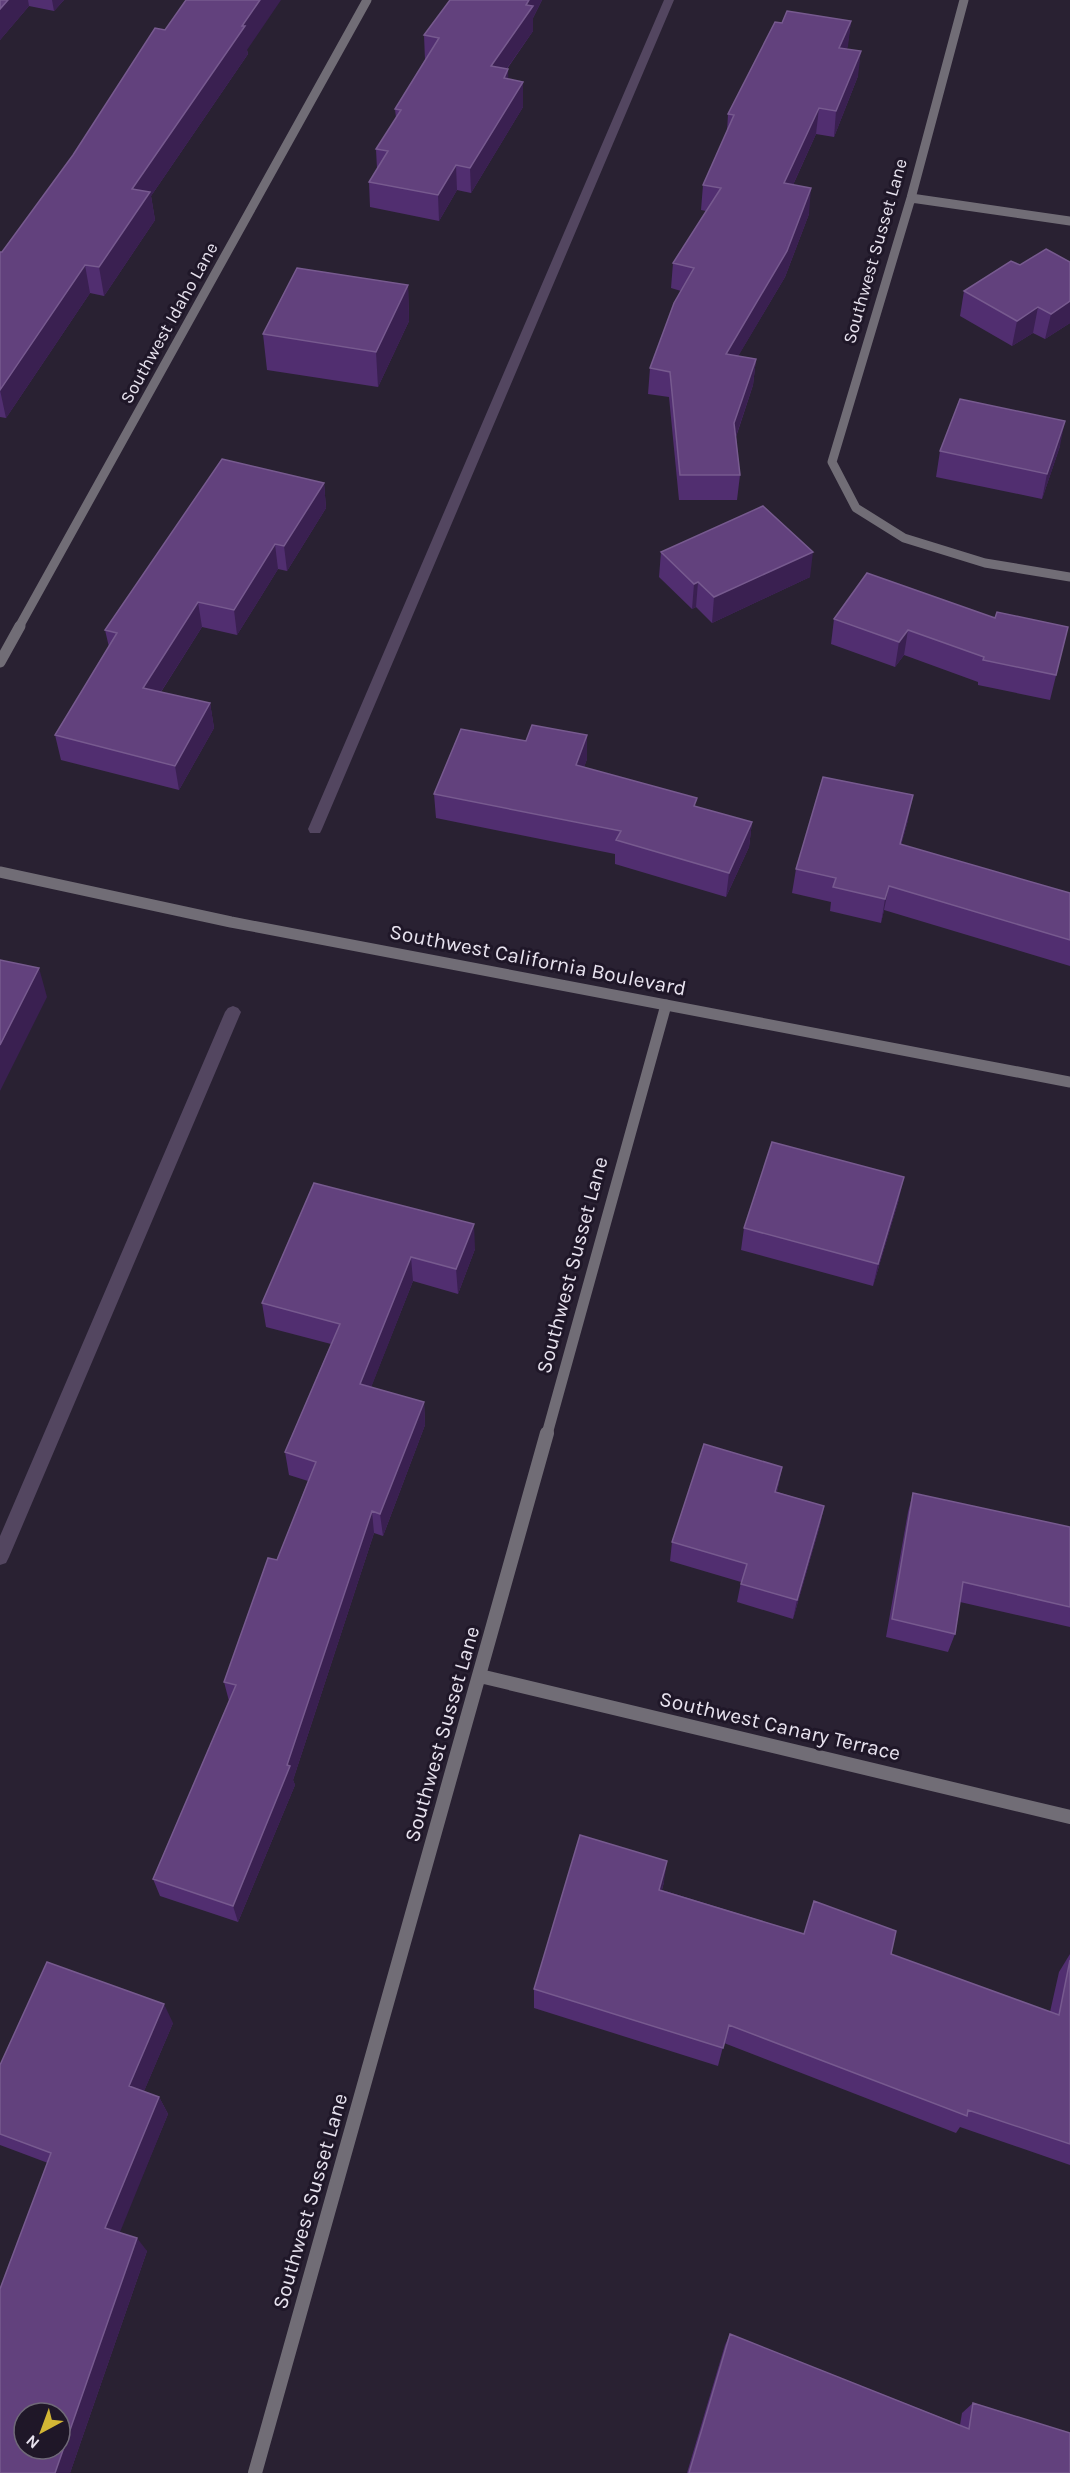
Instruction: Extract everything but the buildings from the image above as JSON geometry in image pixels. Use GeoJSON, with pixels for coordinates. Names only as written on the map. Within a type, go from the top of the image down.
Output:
{"type":"FeatureCollection","features":[{"type":"Feature","properties":{"kind":"street","name":"Southwest Idaho Lane"},"geometry":{"type":"LineString","coordinates":[[0,662],[367,0]]}},
{"type":"Feature","properties":{"kind":"street","name":"Southwest Susset Lane"},"geometry":{"type":"LineString","coordinates":[[964,0],[911,198],[832,462],[856,508],[904,538],[985,563],[1070,577]]}},
{"type":"Feature","properties":{"kind":"street"},"geometry":{"type":"LineString","coordinates":[[911,198],[1070,221]]}},
{"type":"Feature","properties":{"kind":"street","name":"Southwest California Boulevard"},"geometry":{"type":"LineString","coordinates":[[0,872],[231,922],[1070,1082]]}},
{"type":"Feature","properties":{"kind":"street","name":"Southwest Susset Lane"},"geometry":{"type":"LineString","coordinates":[[255,2473],[666,1005]]}},
{"type":"Feature","properties":{"kind":"street","name":"Southwest Canary Terrace"},"geometry":{"type":"LineString","coordinates":[[480,1676],[1070,1817]]}},
{"type":"Feature","properties":{"kind":"waterway"},"geometry":{"type":"LineString","coordinates":[[315,829],[669,0]]}},
{"type":"Feature","properties":{"kind":"waterway"},"geometry":{"type":"LineString","coordinates":[[0,1557],[233,1012]]}}]}
